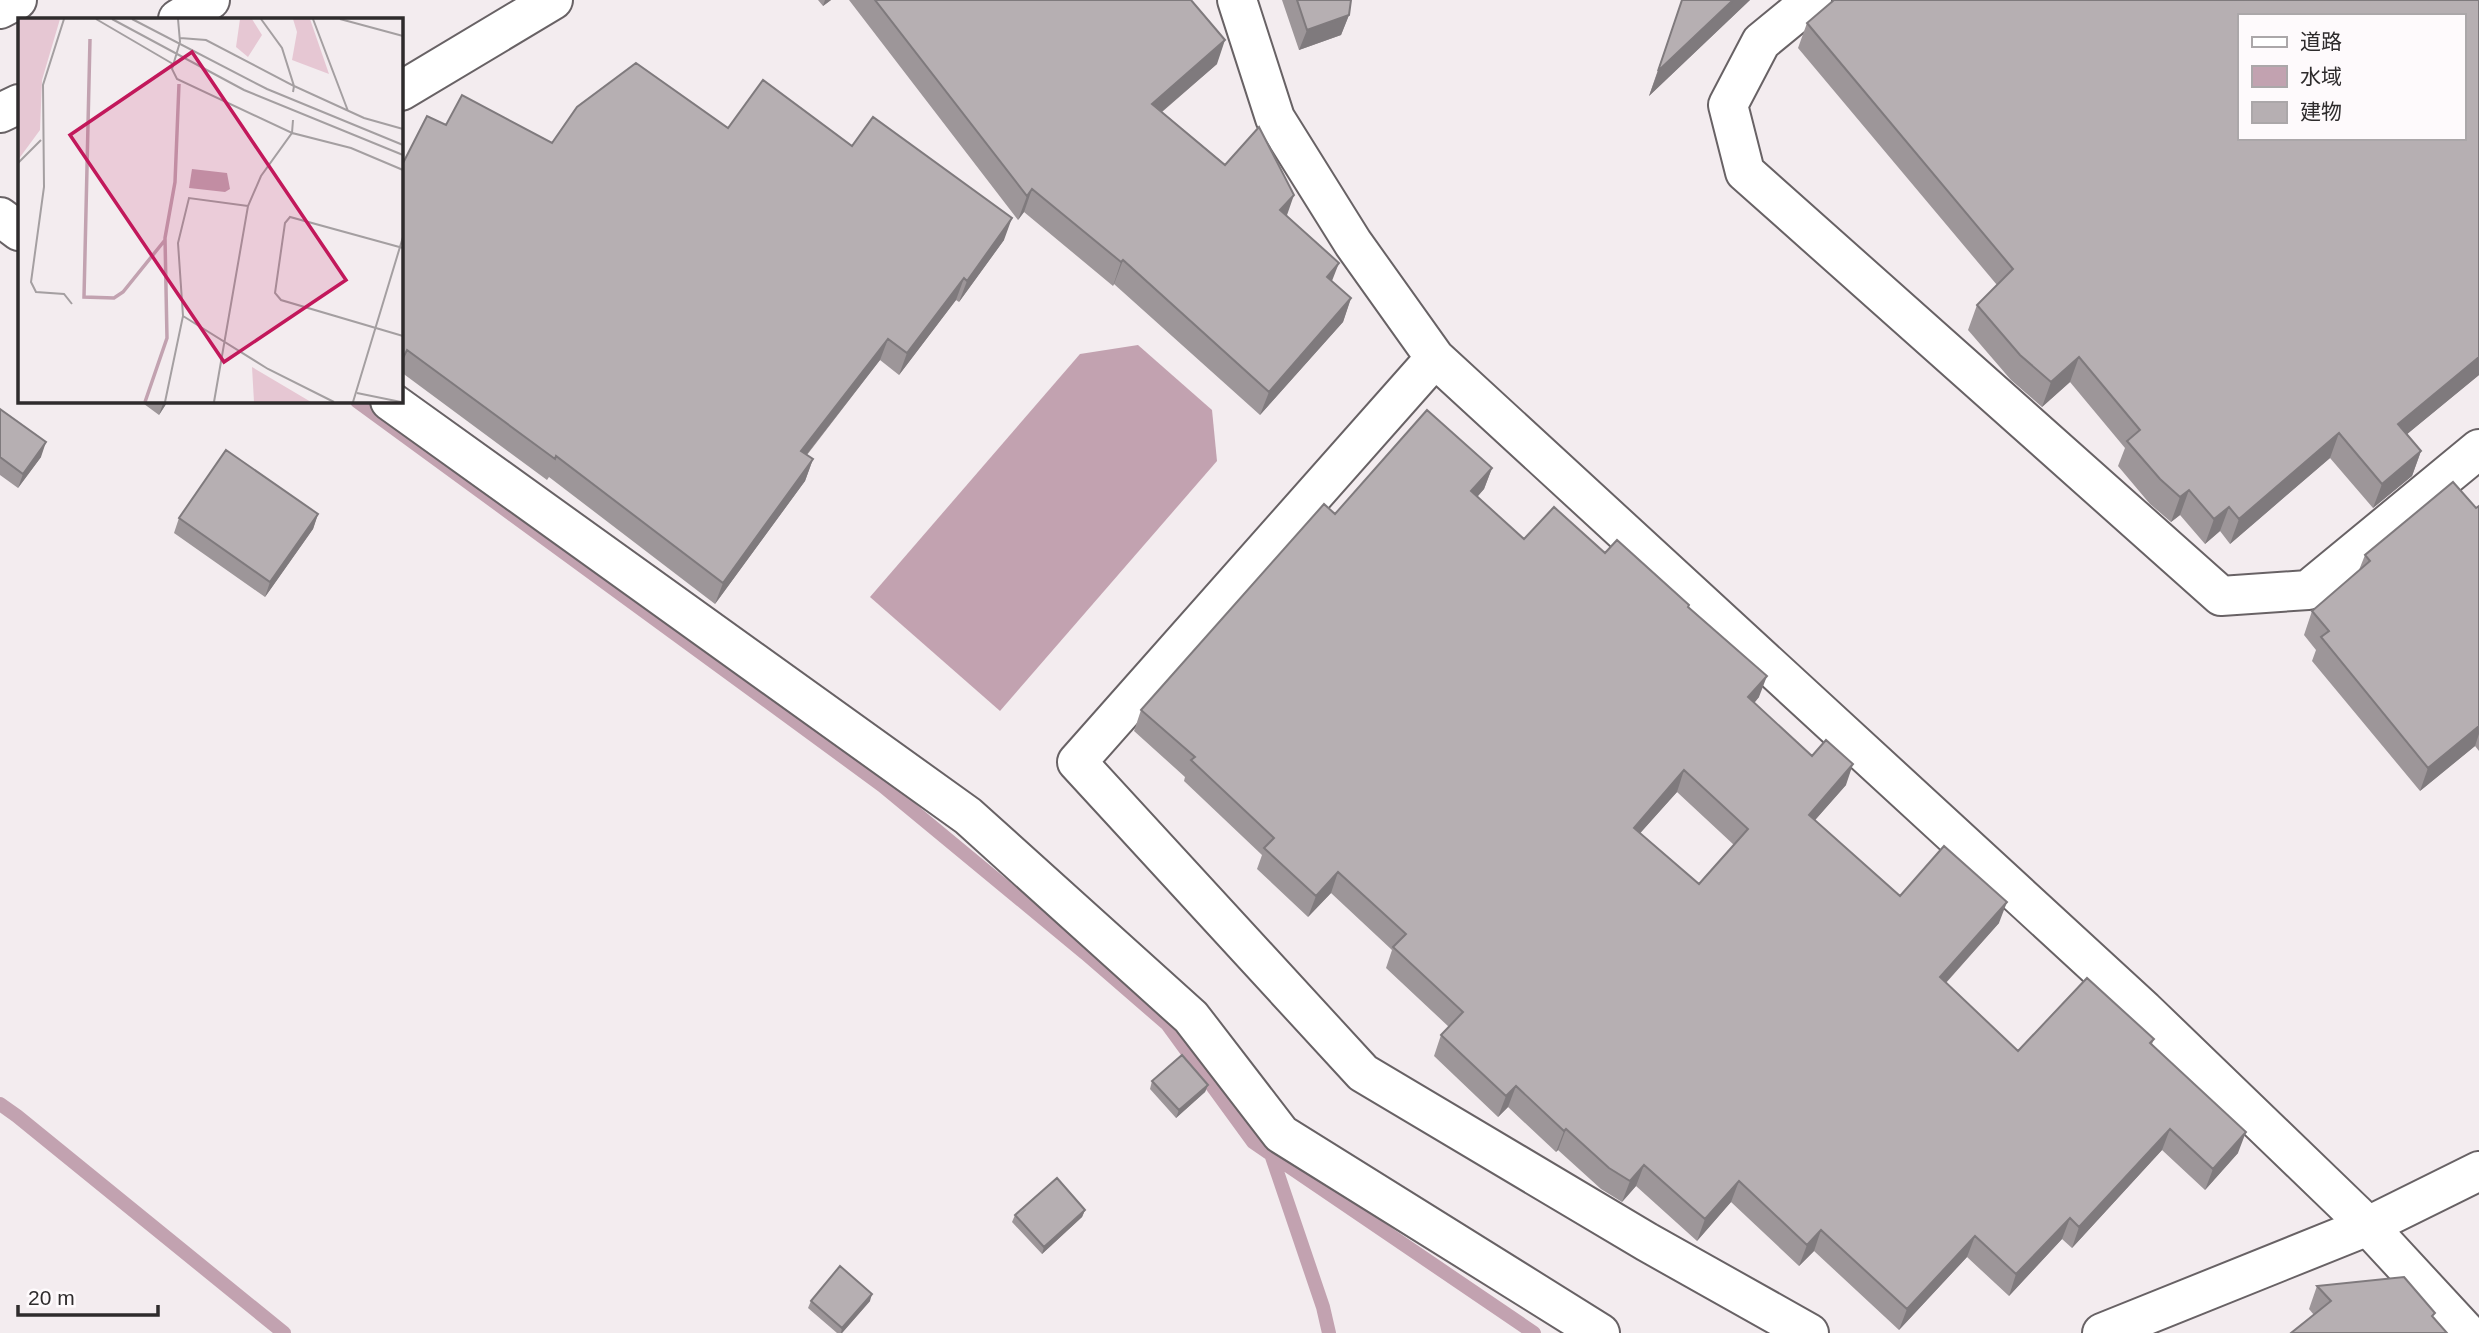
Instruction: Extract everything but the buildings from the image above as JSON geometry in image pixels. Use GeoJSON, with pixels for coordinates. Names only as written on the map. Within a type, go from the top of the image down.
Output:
{"type":"FeatureCollection","features":[{"type":"Feature","properties":{"kind":"main road"},"geometry":{"type":"LineString","coordinates":[[0,9],[17,0]]}},
{"type":"Feature","properties":{"kind":"main road"},"geometry":{"type":"LineString","coordinates":[[179,18],[210,0]]}},
{"type":"Feature","properties":{"kind":"main road"},"geometry":{"type":"LineString","coordinates":[[402,90],[553,0]]}},
{"type":"Feature","properties":{"kind":"main road"},"geometry":{"type":"LineString","coordinates":[[1237,0],[1275,118],[1353,243],[1435,358],[2144,1010],[2368,1226],[2467,1333]]}},
{"type":"Feature","properties":{"kind":"main road"},"geometry":{"type":"LineString","coordinates":[[1812,0],[1761,42],[1728,105],[1745,172],[2221,596],[2308,590],[2479,449]]}},
{"type":"Feature","properties":{"kind":"main road"},"geometry":{"type":"LineString","coordinates":[[0,113],[18,104]]}},
{"type":"Feature","properties":{"kind":"main road"},"geometry":{"type":"LineString","coordinates":[[0,217],[18,230]]}},
{"type":"Feature","properties":{"kind":"main road"},"geometry":{"type":"LineString","coordinates":[[1435,358],[1077,762],[1363,1073],[1647,1242],[1809,1333]]}},
{"type":"Feature","properties":{"kind":"main road"},"geometry":{"type":"LineString","coordinates":[[391,402],[968,816],[1191,1017],[1281,1134],[1600,1333]]}},
{"type":"Feature","properties":{"kind":"main road"},"geometry":{"type":"LineString","coordinates":[[2102,1333],[2368,1226],[2479,1171]]}},
{"type":"Feature","properties":{"kind":"water"},"geometry":{"type":"Polygon","coordinates":[[[1138,345],[1212,410],[1217,461],[1000,711],[870,597],[1080,354],[1138,345]]]}},
{"type":"Feature","properties":{"kind":"waterway"},"geometry":{"type":"LineString","coordinates":[[358,402],[883,786],[1085,953],[1167,1024],[1253,1142],[1534,1333]]}},
{"type":"Feature","properties":{"kind":"waterway"},"geometry":{"type":"LineString","coordinates":[[0,1104],[284,1333]]}},
{"type":"Feature","properties":{"kind":"waterway"},"geometry":{"type":"LineString","coordinates":[[1271,1154],[1323,1307],[1329,1333]]}}]}
